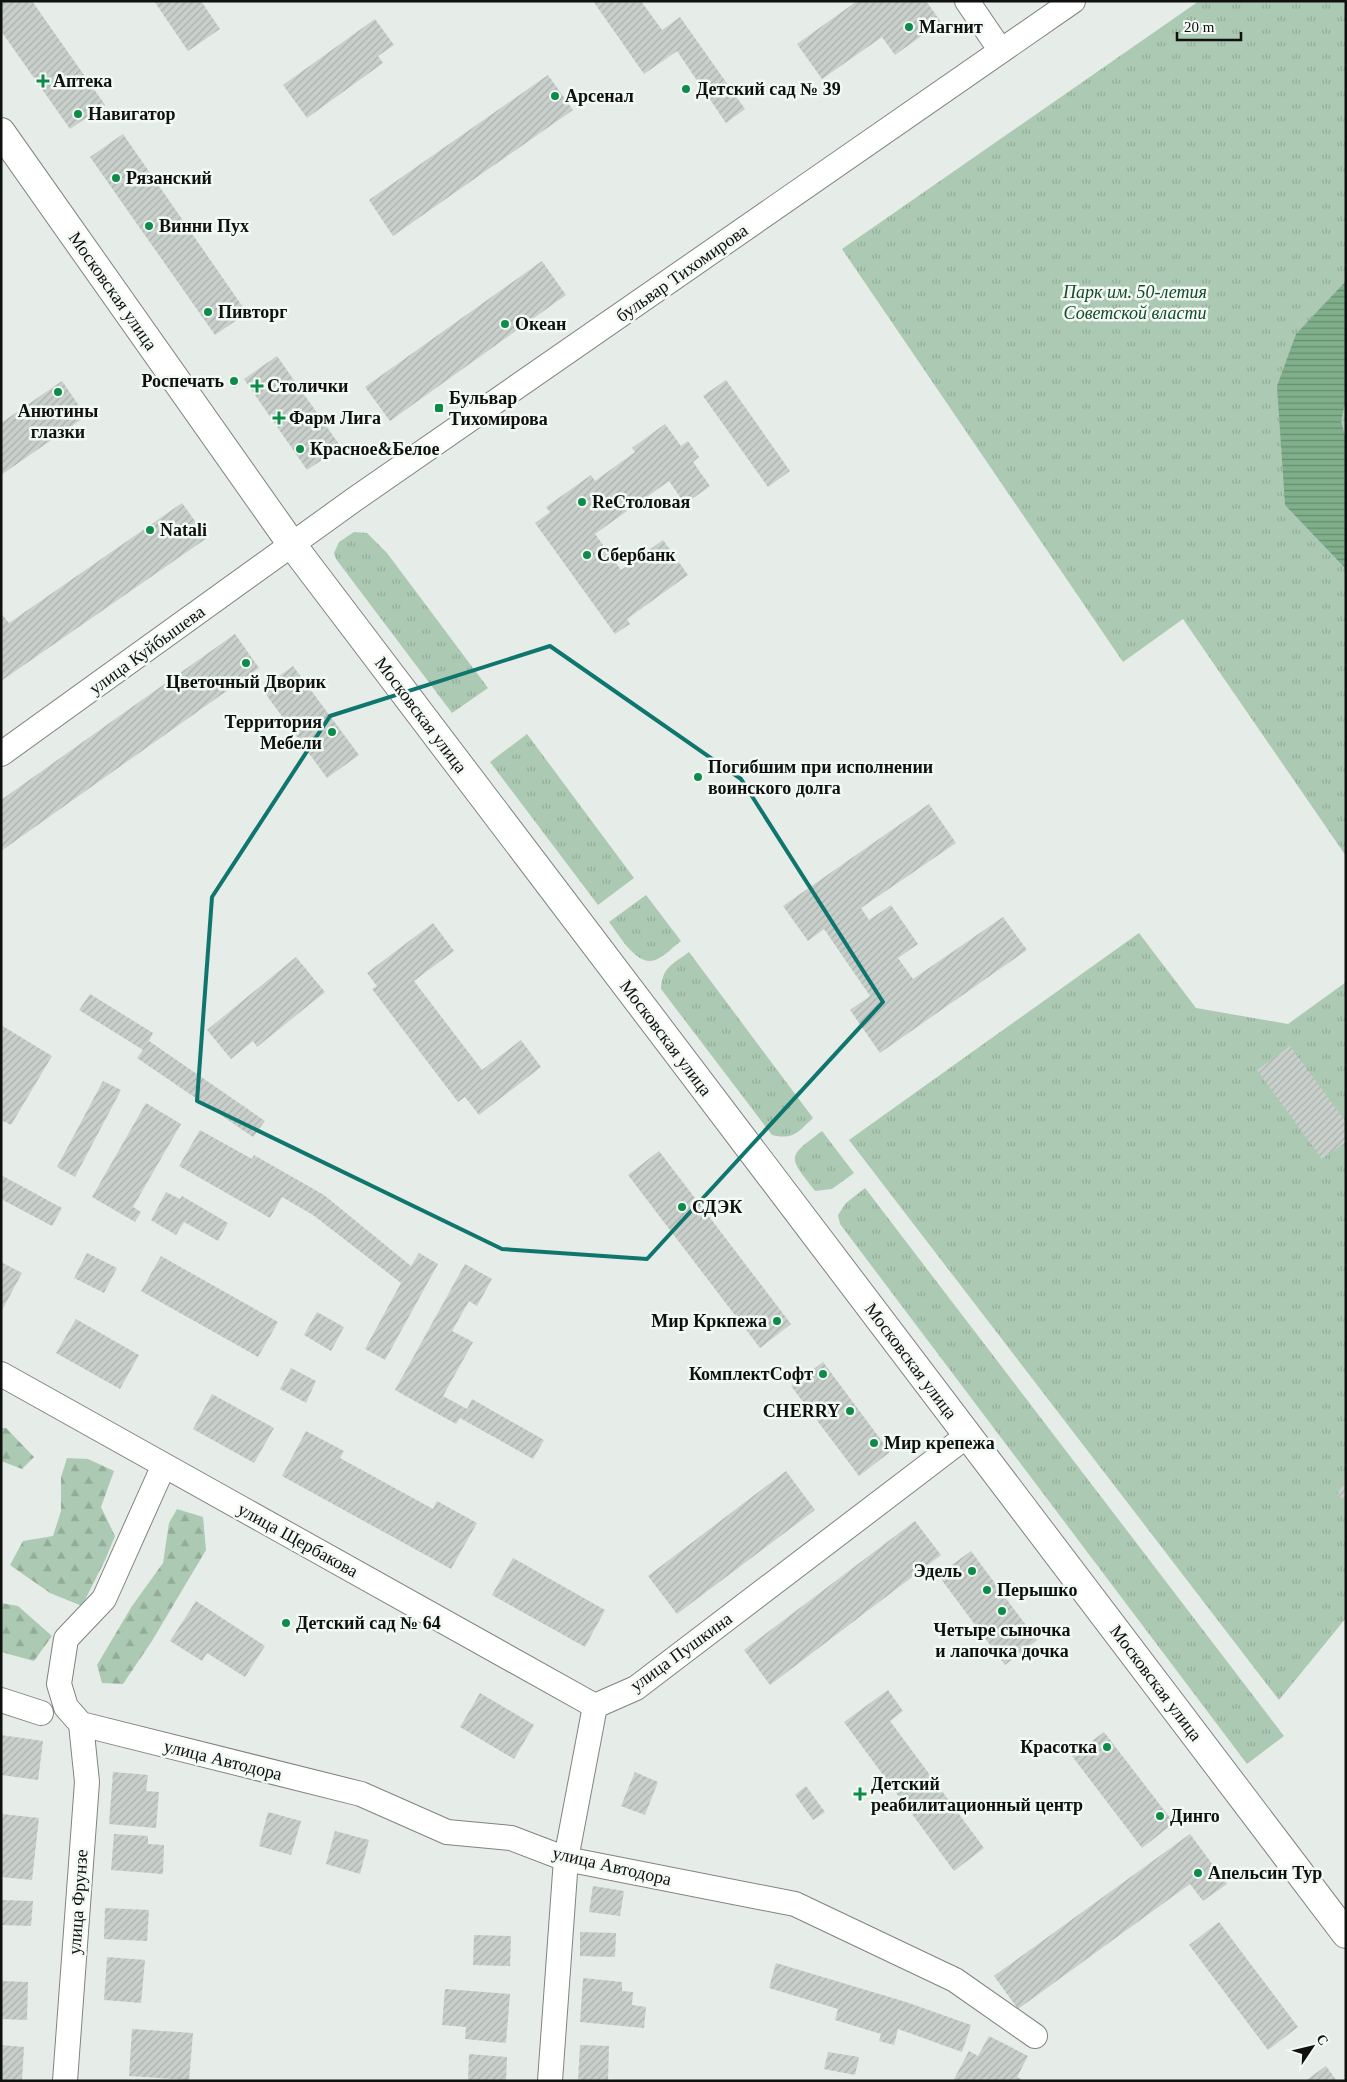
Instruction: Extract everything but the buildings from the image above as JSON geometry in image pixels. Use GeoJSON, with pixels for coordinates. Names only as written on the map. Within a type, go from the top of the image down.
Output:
{"type":"FeatureCollection","features":[{"type":"Feature","properties":{"kind":"main road","name":"Московская улица"},"geometry":{"type":"LineString","coordinates":[[1,132],[293,546],[1346,1934]]}},
{"type":"Feature","properties":{"kind":"street"},"geometry":{"type":"LineString","coordinates":[[967,1],[1001,51]]}},
{"type":"Feature","properties":{"kind":"street","name":"бульвар Тихомирова"},"geometry":{"type":"LineString","coordinates":[[293,546],[390,475],[1072,1]]}},
{"type":"Feature","properties":{"kind":"street","name":"улица Куйбышева"},"geometry":{"type":"LineString","coordinates":[[1,754],[293,546]]}},
{"type":"Feature","properties":{"kind":"street","name":"улица Щербакова"},"geometry":{"type":"LineString","coordinates":[[1,1374],[594,1706]]}},
{"type":"Feature","properties":{"kind":"street","name":"улица Пушкина"},"geometry":{"type":"LineString","coordinates":[[594,1706],[636,1688],[968,1435]]}},
{"type":"Feature","properties":{"kind":"street"},"geometry":{"type":"LineString","coordinates":[[81,1724],[66,1707],[59,1684],[66,1639],[104,1599],[164,1465]]}},
{"type":"Feature","properties":{"kind":"street"},"geometry":{"type":"LineString","coordinates":[[1,1700],[41,1713]]}},
{"type":"Feature","properties":{"kind":"street"},"geometry":{"type":"LineString","coordinates":[[550,2081],[566,1859],[594,1706]]}},
{"type":"Feature","properties":{"kind":"street","name":"улица Автодора"},"geometry":{"type":"LineString","coordinates":[[81,1724],[361,1794],[447,1832],[511,1838],[566,1859],[794,1904],[955,1980],[1035,2036]]}},
{"type":"Feature","properties":{"kind":"street","name":"улица Фрунзе"},"geometry":{"type":"LineString","coordinates":[[65,2081],[87,1782],[81,1724]]}},
{"type":"Feature","properties":{"kind":"highlighted area"},"geometry":{"type":"Polygon","coordinates":[[[550,646],[741,779],[883,1002],[647,1259],[502,1249],[197,1101],[212,897],[330,716],[550,646]]]}},
{"type":"Feature","properties":{"kind":"green space","name":"Парк им. 50-летия Советской власти"},"geometry":{"type":"Polygon","coordinates":[[[1199,1],[1346,1],[1346,856],[1183,619],[1123,662],[842,249],[1199,1]]]}},
{"type":"Feature","properties":{"kind":"green space"},"geometry":{"type":"Polygon","coordinates":[[[354,532],[367,533],[387,553],[488,688],[452,713],[336,559],[334,553],[339,542],[354,532]]]}},
{"type":"Feature","properties":{"kind":"green space"},"geometry":{"type":"Polygon","coordinates":[[[527,734],[634,878],[598,905],[490,762],[527,734]]]}},
{"type":"Feature","properties":{"kind":"green space"},"geometry":{"type":"Polygon","coordinates":[[[646,895],[681,941],[662,957],[648,961],[642,959],[629,949],[609,922],[646,895]]]}},
{"type":"Feature","properties":{"kind":"green space"},"geometry":{"type":"Polygon","coordinates":[[[1139,933],[1196,1008],[1288,1024],[1346,982],[1346,1618],[1279,1700],[849,1140],[1139,933]]]}},
{"type":"Feature","properties":{"kind":"green space"},"geometry":{"type":"Polygon","coordinates":[[[689,952],[813,1118],[795,1134],[791,1136],[772,1135],[661,989],[664,976],[669,967],[689,952]]]}},
{"type":"Feature","properties":{"kind":"green space"},"geometry":{"type":"Polygon","coordinates":[[[822,1131],[854,1173],[832,1189],[815,1191],[800,1171],[795,1158],[802,1147],[822,1131]]]}},
{"type":"Feature","properties":{"kind":"green space"},"geometry":{"type":"Polygon","coordinates":[[[865,1188],[1284,1736],[1247,1764],[840,1224],[838,1215],[846,1203],[865,1188]]]}},
{"type":"Feature","properties":{"kind":"green space"},"geometry":{"type":"Polygon","coordinates":[[[1,1428],[6,1428],[34,1457],[22,1469],[1,1461],[1,1428]]]}},
{"type":"Feature","properties":{"kind":"green space"},"geometry":{"type":"Polygon","coordinates":[[[67,1458],[88,1459],[114,1471],[101,1507],[115,1536],[82,1606],[50,1593],[10,1565],[23,1541],[53,1536],[61,1511],[61,1477],[67,1458]]]}},
{"type":"Feature","properties":{"kind":"green space"},"geometry":{"type":"Polygon","coordinates":[[[177,1509],[203,1517],[206,1550],[152,1641],[123,1684],[102,1683],[97,1665],[132,1606],[163,1563],[169,1523],[177,1509]]]}},
{"type":"Feature","properties":{"kind":"green space"},"geometry":{"type":"Polygon","coordinates":[[[1,1603],[18,1606],[52,1636],[34,1661],[1,1652],[1,1603]]]}},
{"type":"Feature","properties":{"kind":"shaded area"},"geometry":{"type":"Polygon","coordinates":[[[1346,281],[1346,399],[1341,421],[1346,440],[1346,569],[1285,505],[1277,386],[1296,334],[1346,281]]]}},
{"type":"Feature","properties":{"kind":"place","name":"Магнит"},"geometry":{"type":"Point","coordinates":[909,27]}},
{"type":"Feature","properties":{"kind":"place","name":"Аптека"},"geometry":{"type":"Point","coordinates":[43,81]}},
{"type":"Feature","properties":{"kind":"place","name":"Детский сад № 39"},"geometry":{"type":"Point","coordinates":[686,89]}},
{"type":"Feature","properties":{"kind":"place","name":"Арсенал"},"geometry":{"type":"Point","coordinates":[555,96]}},
{"type":"Feature","properties":{"kind":"place","name":"Навигатор"},"geometry":{"type":"Point","coordinates":[78,114]}},
{"type":"Feature","properties":{"kind":"place","name":"Рязанский"},"geometry":{"type":"Point","coordinates":[116,178]}},
{"type":"Feature","properties":{"kind":"place","name":"Винни Пух"},"geometry":{"type":"Point","coordinates":[149,226]}},
{"type":"Feature","properties":{"kind":"place","name":"Пивторг"},"geometry":{"type":"Point","coordinates":[208,312]}},
{"type":"Feature","properties":{"kind":"place","name":"Океан"},"geometry":{"type":"Point","coordinates":[505,324]}},
{"type":"Feature","properties":{"kind":"place","name":"Роспечать"},"geometry":{"type":"Point","coordinates":[234,381]}},
{"type":"Feature","properties":{"kind":"place","name":"Столички"},"geometry":{"type":"Point","coordinates":[257,386]}},
{"type":"Feature","properties":{"kind":"place","name":"Анютины глазки"},"geometry":{"type":"Point","coordinates":[58,392]}},
{"type":"Feature","properties":{"kind":"place","name":"Бульвар Тихомирова"},"geometry":{"type":"Point","coordinates":[439,408]}},
{"type":"Feature","properties":{"kind":"place","name":"Фарм Лига"},"geometry":{"type":"Point","coordinates":[279,418]}},
{"type":"Feature","properties":{"kind":"place","name":"Красное&Белое"},"geometry":{"type":"Point","coordinates":[300,449]}},
{"type":"Feature","properties":{"kind":"place","name":"ReСтоловая"},"geometry":{"type":"Point","coordinates":[582,502]}},
{"type":"Feature","properties":{"kind":"place","name":"Natali"},"geometry":{"type":"Point","coordinates":[150,530]}},
{"type":"Feature","properties":{"kind":"place","name":"Сбербанк"},"geometry":{"type":"Point","coordinates":[587,555]}},
{"type":"Feature","properties":{"kind":"place","name":"Цветочный Дворик"},"geometry":{"type":"Point","coordinates":[246,663]}},
{"type":"Feature","properties":{"kind":"place","name":"Территория Мебели"},"geometry":{"type":"Point","coordinates":[332,732]}},
{"type":"Feature","properties":{"kind":"place","name":"Погибшим при исполнении воинского долга"},"geometry":{"type":"Point","coordinates":[698,777]}},
{"type":"Feature","properties":{"kind":"place","name":"СДЭК"},"geometry":{"type":"Point","coordinates":[682,1207]}},
{"type":"Feature","properties":{"kind":"place","name":"Мир Кркпежа"},"geometry":{"type":"Point","coordinates":[777,1321]}},
{"type":"Feature","properties":{"kind":"place","name":"КомплектСофт"},"geometry":{"type":"Point","coordinates":[823,1374]}},
{"type":"Feature","properties":{"kind":"place","name":"CHERRY"},"geometry":{"type":"Point","coordinates":[850,1411]}},
{"type":"Feature","properties":{"kind":"place","name":"Мир крепежа"},"geometry":{"type":"Point","coordinates":[874,1443]}},
{"type":"Feature","properties":{"kind":"place","name":"Эдель"},"geometry":{"type":"Point","coordinates":[972,1571]}},
{"type":"Feature","properties":{"kind":"place","name":"Перышко"},"geometry":{"type":"Point","coordinates":[987,1590]}},
{"type":"Feature","properties":{"kind":"place","name":"Четыре сыночка и лапочка дочка"},"geometry":{"type":"Point","coordinates":[1002,1611]}},
{"type":"Feature","properties":{"kind":"place","name":"Детский сад № 64"},"geometry":{"type":"Point","coordinates":[286,1623]}},
{"type":"Feature","properties":{"kind":"place","name":"Красотка"},"geometry":{"type":"Point","coordinates":[1107,1747]}},
{"type":"Feature","properties":{"kind":"place","name":"Детский реабилитационный центр"},"geometry":{"type":"Point","coordinates":[860,1794]}},
{"type":"Feature","properties":{"kind":"place","name":"Динго"},"geometry":{"type":"Point","coordinates":[1160,1816]}},
{"type":"Feature","properties":{"kind":"place","name":"Апельсин Тур"},"geometry":{"type":"Point","coordinates":[1198,1873]}}]}
